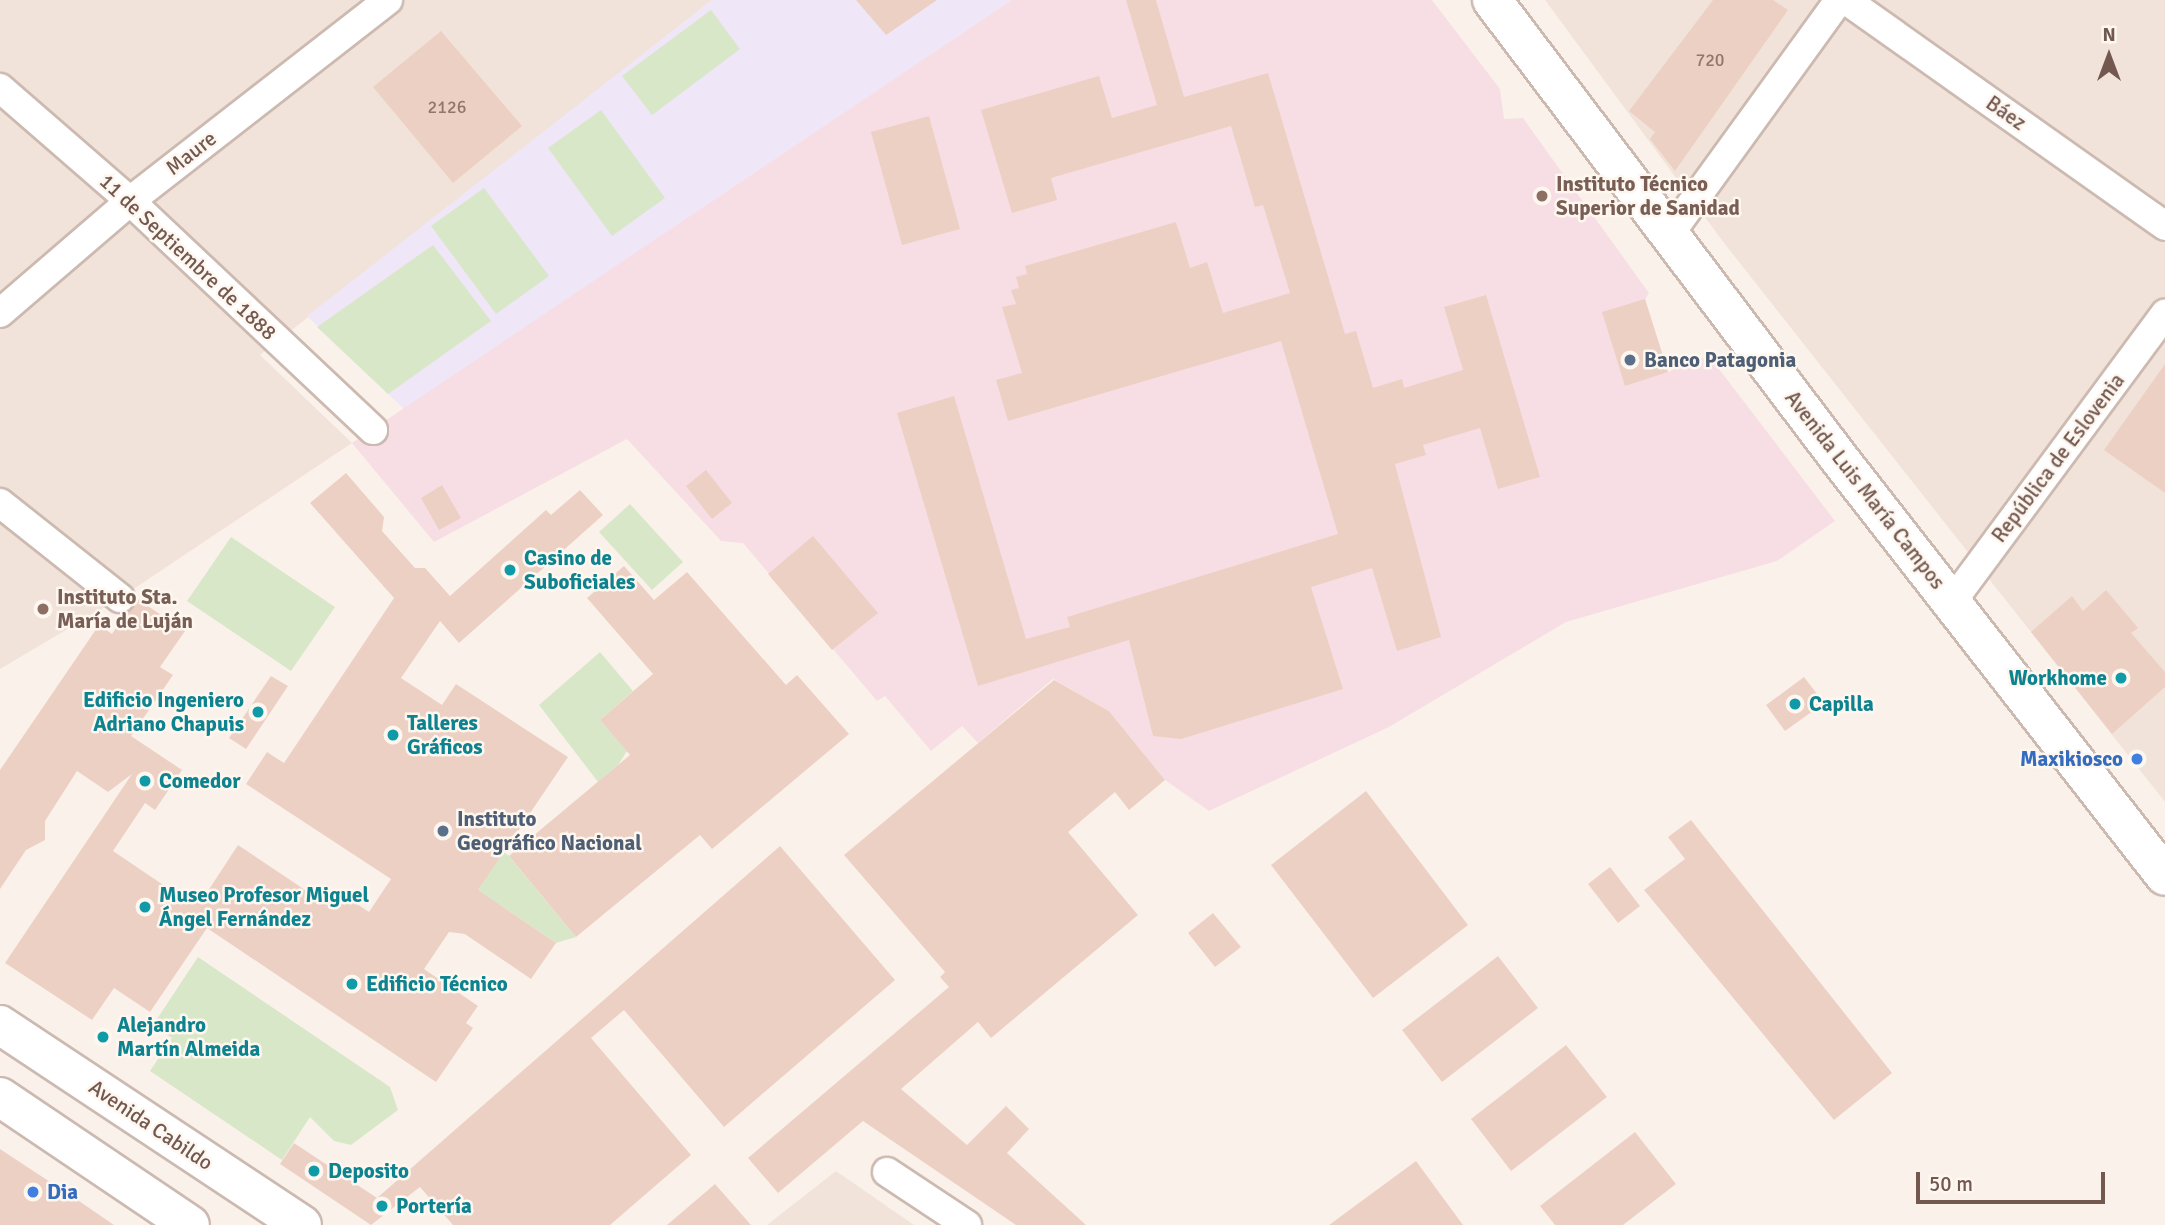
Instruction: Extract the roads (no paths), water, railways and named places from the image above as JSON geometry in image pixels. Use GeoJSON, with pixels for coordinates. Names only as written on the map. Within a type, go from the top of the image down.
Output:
{"type":"FeatureCollection","features":[{"type":"Feature","properties":{"kind":"main road","name":"Avenida Luis María Campos"},"geometry":{"type":"LineString","coordinates":[[1492,0],[1951,603],[2165,876]]}},
{"type":"Feature","properties":{"kind":"main road","name":"Avenida Cabildo"},"geometry":{"type":"LineString","coordinates":[[0,1025],[302,1225]]}},
{"type":"Feature","properties":{"kind":"main road"},"geometry":{"type":"LineString","coordinates":[[0,1097],[190,1225]]}},
{"type":"Feature","properties":{"kind":"street","name":"Maure"},"geometry":{"type":"LineString","coordinates":[[0,313],[130,201],[388,0]]}},
{"type":"Feature","properties":{"kind":"street"},"geometry":{"type":"LineString","coordinates":[[1670,235],[1839,0]]}},
{"type":"Feature","properties":{"kind":"street","name":"Báez"},"geometry":{"type":"LineString","coordinates":[[1846,0],[2165,226]]}},
{"type":"Feature","properties":{"kind":"street","name":"11 de Septiembre de 1888"},"geometry":{"type":"LineString","coordinates":[[0,88],[130,201],[373,429]]}},
{"type":"Feature","properties":{"kind":"street","name":"República de Eslovenia"},"geometry":{"type":"LineString","coordinates":[[1951,603],[2165,314]]}},
{"type":"Feature","properties":{"kind":"street"},"geometry":{"type":"LineString","coordinates":[[0,503],[120,598]]}},
{"type":"Feature","properties":{"kind":"street"},"geometry":{"type":"LineString","coordinates":[[887,1172],[967,1225]]}},
{"type":"Feature","properties":{"kind":"place","name":"Instituto Técnico Superior de Sanidad"},"geometry":{"type":"Point","coordinates":[1542,196]}},
{"type":"Feature","properties":{"kind":"place","name":"Banco Patagonia"},"geometry":{"type":"Point","coordinates":[1630,360]}},
{"type":"Feature","properties":{"kind":"place","name":"Casino de Suboficiales"},"geometry":{"type":"Point","coordinates":[510,570]}},
{"type":"Feature","properties":{"kind":"place","name":"Instituto Sta. María de Luján"},"geometry":{"type":"Point","coordinates":[43,609]}},
{"type":"Feature","properties":{"kind":"place","name":"Workhome"},"geometry":{"type":"Point","coordinates":[2121,678]}},
{"type":"Feature","properties":{"kind":"place","name":"Capilla"},"geometry":{"type":"Point","coordinates":[1795,704]}},
{"type":"Feature","properties":{"kind":"place","name":"Edificio Ingeniero Adriano Chapuis"},"geometry":{"type":"Point","coordinates":[258,712]}},
{"type":"Feature","properties":{"kind":"place","name":"Talleres Gráficos"},"geometry":{"type":"Point","coordinates":[393,735]}},
{"type":"Feature","properties":{"kind":"place","name":"Maxikiosco"},"geometry":{"type":"Point","coordinates":[2137,759]}},
{"type":"Feature","properties":{"kind":"place","name":"Comedor"},"geometry":{"type":"Point","coordinates":[145,781]}},
{"type":"Feature","properties":{"kind":"place","name":"Instituto Geográfico Nacional"},"geometry":{"type":"Point","coordinates":[443,831]}},
{"type":"Feature","properties":{"kind":"place","name":"Museo Profesor Miguel Ángel Fernández"},"geometry":{"type":"Point","coordinates":[145,907]}},
{"type":"Feature","properties":{"kind":"place","name":"Edificio Técnico"},"geometry":{"type":"Point","coordinates":[352,984]}},
{"type":"Feature","properties":{"kind":"place","name":"Alejandro Martín Almeida"},"geometry":{"type":"Point","coordinates":[103,1037]}},
{"type":"Feature","properties":{"kind":"place","name":"Deposito"},"geometry":{"type":"Point","coordinates":[314,1171]}},
{"type":"Feature","properties":{"kind":"place","name":"Dia"},"geometry":{"type":"Point","coordinates":[33,1192]}},
{"type":"Feature","properties":{"kind":"place","name":"Portería"},"geometry":{"type":"Point","coordinates":[382,1206]}}]}
